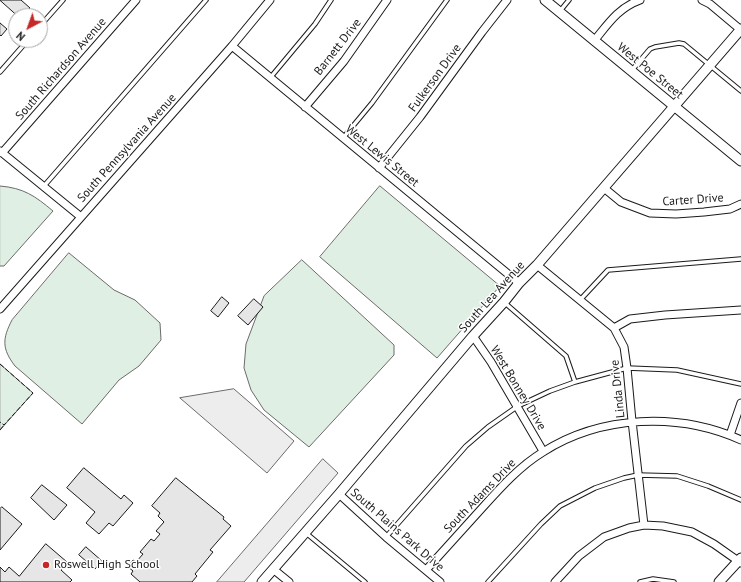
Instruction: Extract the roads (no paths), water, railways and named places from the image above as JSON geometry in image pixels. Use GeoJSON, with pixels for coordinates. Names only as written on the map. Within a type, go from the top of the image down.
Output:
{"type":"FeatureCollection","features":[{"type":"Feature","properties":{"kind":"street","name":"South Richardson Avenue"},"geometry":{"type":"LineString","coordinates":[[1,152],[136,0]]}},
{"type":"Feature","properties":{"kind":"street","name":"South Pennsylvania Avenue"},"geometry":{"type":"LineString","coordinates":[[0,309],[232,46],[270,0]]}},
{"type":"Feature","properties":{"kind":"street","name":"Barnett Drive"},"geometry":{"type":"LineString","coordinates":[[305,107],[344,61],[387,0]]}},
{"type":"Feature","properties":{"kind":"street","name":"Fulkerson Drive"},"geometry":{"type":"LineString","coordinates":[[379,168],[420,117],[506,0]]}},
{"type":"Feature","properties":{"kind":"street","name":"West Poe Street"},"geometry":{"type":"LineString","coordinates":[[545,0],[741,161]]}},
{"type":"Feature","properties":{"kind":"street"},"geometry":{"type":"LineString","coordinates":[[594,41],[618,12],[625,6],[640,0]]}},
{"type":"Feature","properties":{"kind":"street"},"geometry":{"type":"LineString","coordinates":[[702,0],[710,4],[741,29]]}},
{"type":"Feature","properties":{"kind":"street","name":"South Lea Avenue"},"geometry":{"type":"LineString","coordinates":[[262,582],[473,336],[604,188],[741,29]]}},
{"type":"Feature","properties":{"kind":"street","name":"West Lewis Street"},"geometry":{"type":"LineString","coordinates":[[232,46],[519,283]]}},
{"type":"Feature","properties":{"kind":"street"},"geometry":{"type":"LineString","coordinates":[[1,152],[81,216]]}},
{"type":"Feature","properties":{"kind":"street","name":"Carter Drive"},"geometry":{"type":"LineString","coordinates":[[604,188],[621,202],[650,213],[676,214],[710,211],[730,208],[741,204]]}},
{"type":"Feature","properties":{"kind":"street","name":"Linda Drive"},"geometry":{"type":"LineString","coordinates":[[536,265],[614,328],[624,347],[644,525]]}},
{"type":"Feature","properties":{"kind":"street"},"geometry":{"type":"LineString","coordinates":[[614,328],[630,319],[664,315],[741,310]]}},
{"type":"Feature","properties":{"kind":"street","name":"West Bonney Drive"},"geometry":{"type":"LineString","coordinates":[[473,336],[518,406],[543,452]]}},
{"type":"Feature","properties":{"kind":"street"},"geometry":{"type":"LineString","coordinates":[[730,435],[741,403]]}},
{"type":"Feature","properties":{"kind":"street","name":"South Adams Drive"},"geometry":{"type":"LineString","coordinates":[[426,570],[522,467],[543,452],[575,436],[632,421],[665,422],[698,426],[709,428],[741,440]]}},
{"type":"Feature","properties":{"kind":"street","name":"South Plains Park Drive"},"geometry":{"type":"LineString","coordinates":[[339,494],[386,537],[440,582]]}},
{"type":"Feature","properties":{"kind":"street"},"geometry":{"type":"LineString","coordinates":[[555,582],[579,556],[604,537],[629,528],[644,525],[663,526],[692,532],[740,560],[719,582]]}},
{"type":"Feature","properties":{"kind":"street"},"geometry":{"type":"LineString","coordinates":[[273,569],[289,582]]}},
{"type":"Feature","properties":{"kind":"lane"},"geometry":{"type":"LineString","coordinates":[[48,17],[63,0]]}},
{"type":"Feature","properties":{"kind":"lane"},"geometry":{"type":"LineString","coordinates":[[44,186],[206,0]]}},
{"type":"Feature","properties":{"kind":"lane"},"geometry":{"type":"LineString","coordinates":[[270,78],[315,24],[331,0]]}},
{"type":"Feature","properties":{"kind":"lane"},"geometry":{"type":"LineString","coordinates":[[342,138],[372,103],[447,0]]}},
{"type":"Feature","properties":{"kind":"lane"},"geometry":{"type":"LineString","coordinates":[[559,12],[569,0]]}},
{"type":"Feature","properties":{"kind":"lane"},"geometry":{"type":"LineString","coordinates":[[631,71],[650,49],[679,43],[684,44],[741,91]]}},
{"type":"Feature","properties":{"kind":"lane"},"geometry":{"type":"LineString","coordinates":[[0,72],[21,48]]}},
{"type":"Feature","properties":{"kind":"lane"},"geometry":{"type":"LineString","coordinates":[[580,300],[608,270],[741,259]]}},
{"type":"Feature","properties":{"kind":"lane"},"geometry":{"type":"LineString","coordinates":[[504,302],[566,356],[575,382]]}},
{"type":"Feature","properties":{"kind":"lane"},"geometry":{"type":"LineString","coordinates":[[386,537],[466,446],[488,427],[518,406],[550,391],[575,382],[627,368],[677,370],[741,384]]}},
{"type":"Feature","properties":{"kind":"lane"},"geometry":{"type":"LineString","coordinates":[[488,582],[540,524],[560,506],[595,488],[624,478],[638,475],[677,476],[708,486],[741,500]]}},
{"type":"Feature","properties":{"kind":"lane"},"geometry":{"type":"LineString","coordinates":[[305,532],[365,582]]}},
{"type":"Feature","properties":{"kind":"lane"},"geometry":{"type":"LineString","coordinates":[[640,582],[653,579],[674,582]]}},
{"type":"Feature","properties":{"kind":"place","name":"Roswell High School"},"geometry":{"type":"Point","coordinates":[46,565]}}]}
